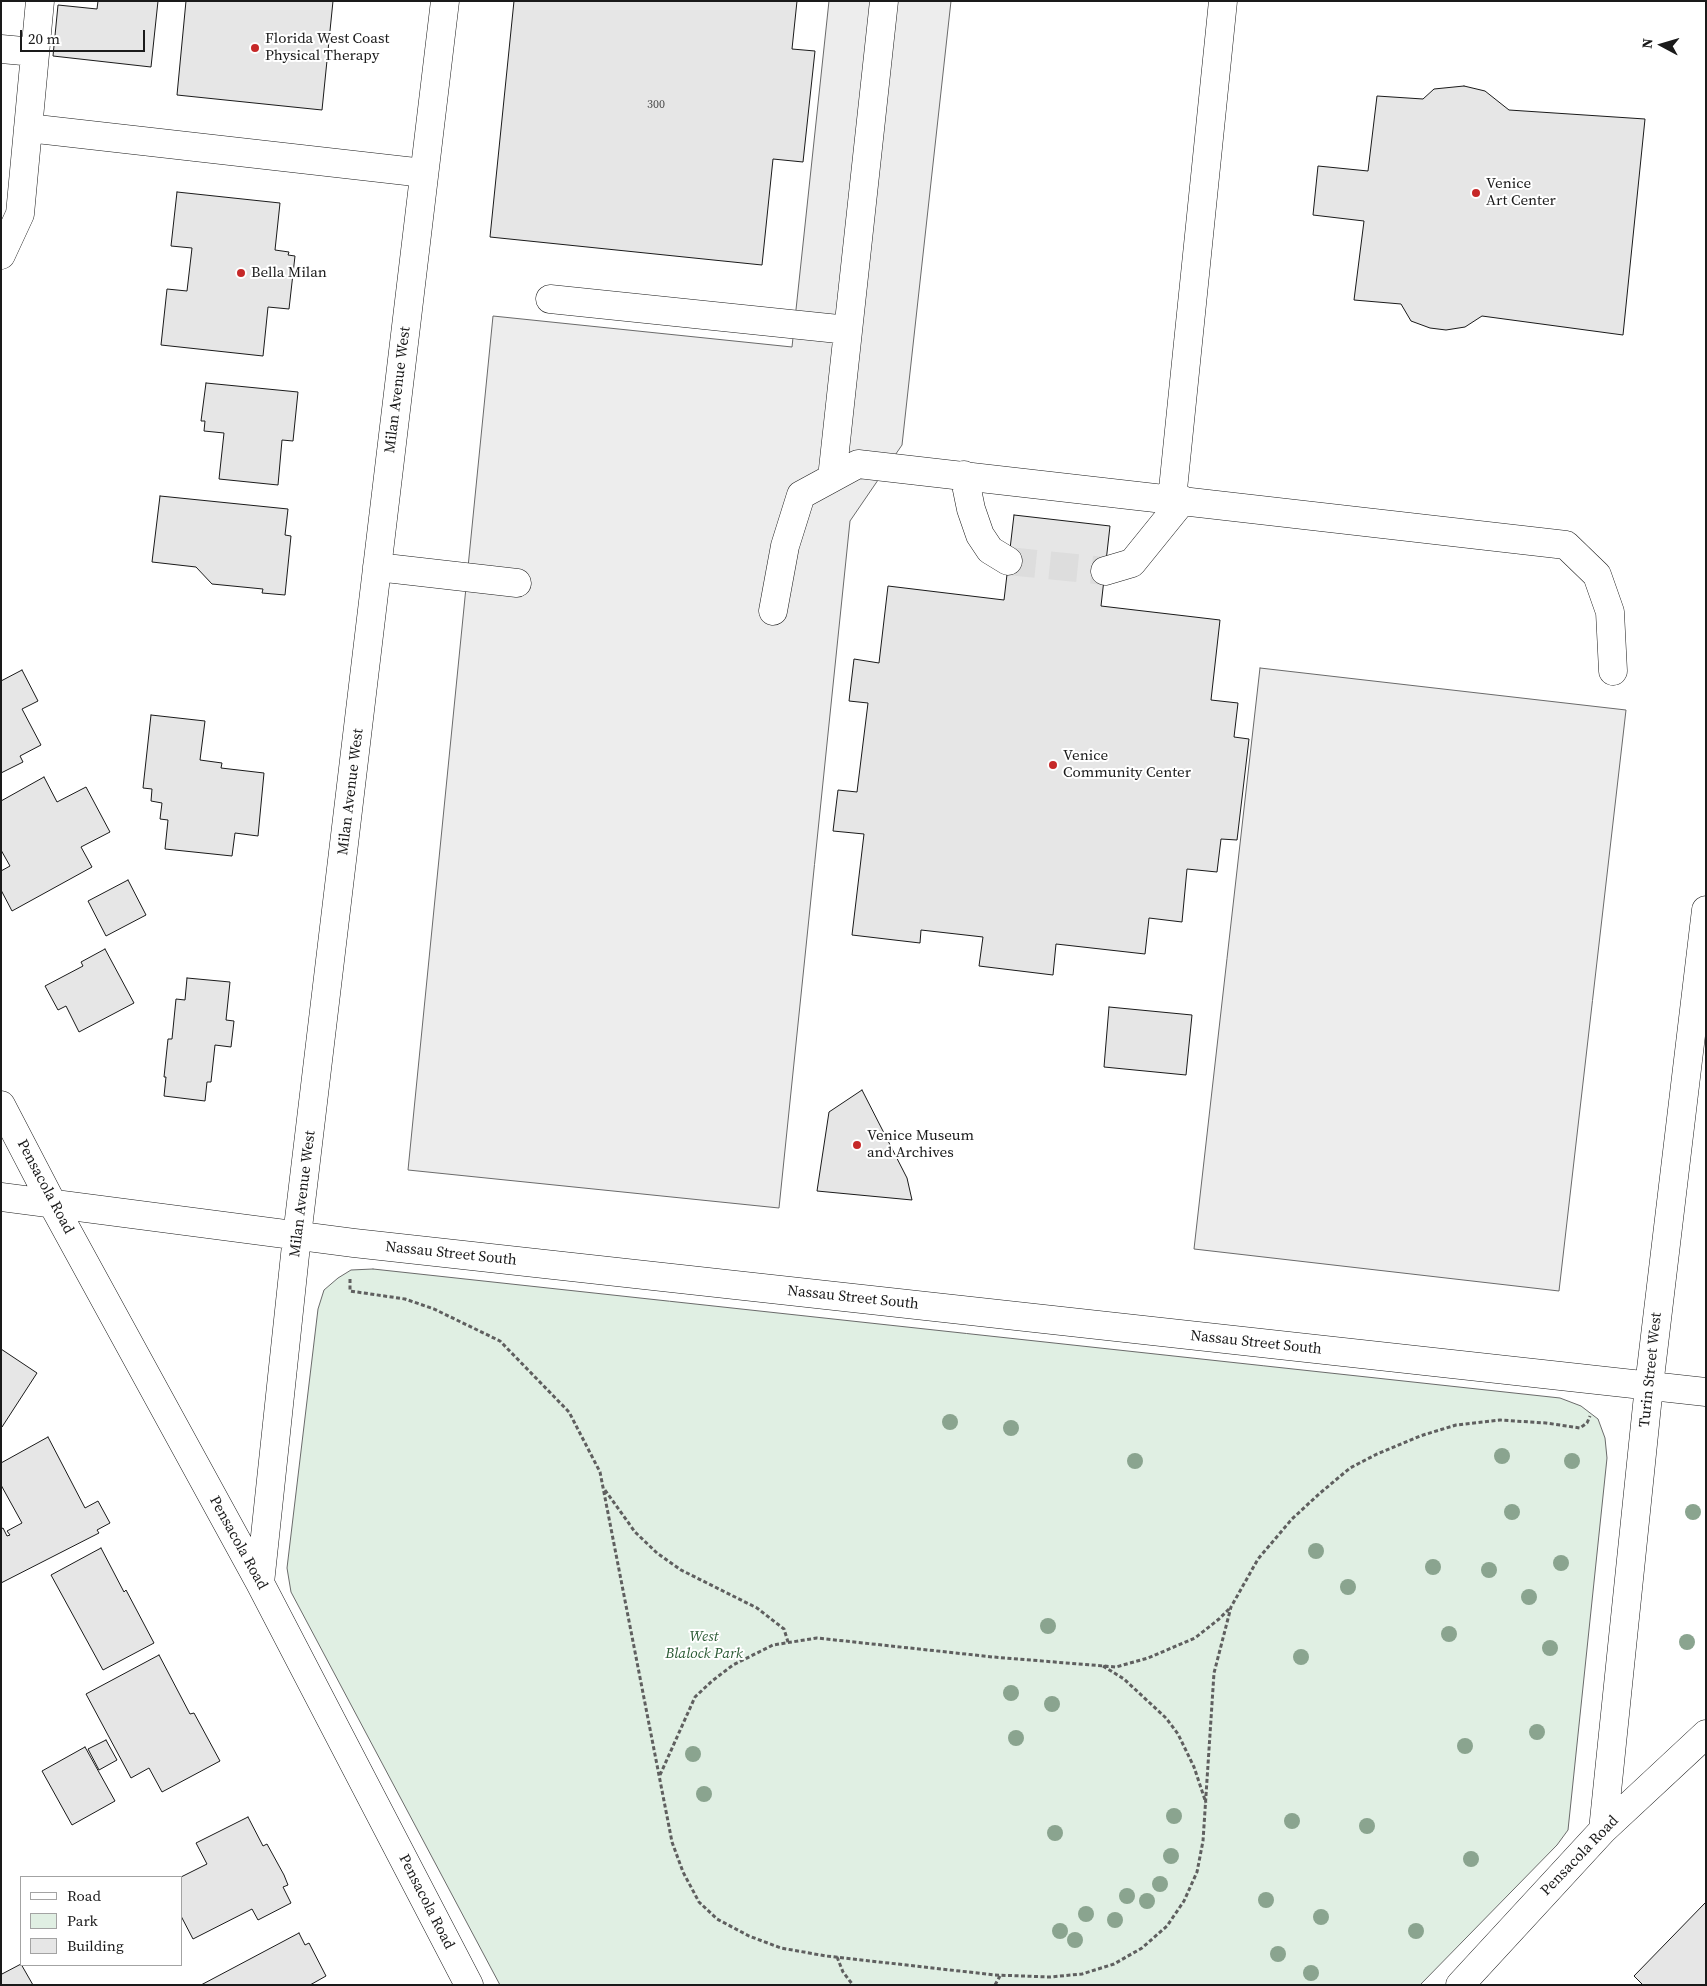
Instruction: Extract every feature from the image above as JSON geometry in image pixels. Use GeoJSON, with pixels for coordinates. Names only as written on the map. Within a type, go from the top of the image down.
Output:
{"type":"FeatureCollection","features":[{"type":"Feature","properties":{"kind":"street"},"geometry":{"type":"LineString","coordinates":[[1,256],[20,214],[40,1]]}},
{"type":"Feature","properties":{"kind":"street","name":"Milan Avenue West"},"geometry":{"type":"LineString","coordinates":[[260,1583],[297,1236],[445,1]]}},
{"type":"Feature","properties":{"kind":"street"},"geometry":{"type":"LineString","coordinates":[[832,478],[884,1]]}},
{"type":"Feature","properties":{"kind":"street"},"geometry":{"type":"LineString","coordinates":[[1105,571],[1132,563],[1177,500],[1223,1]]}},
{"type":"Feature","properties":{"kind":"street"},"geometry":{"type":"LineString","coordinates":[[1,49],[34,52]]}},
{"type":"Feature","properties":{"kind":"street"},"geometry":{"type":"LineString","coordinates":[[28,128],[424,173]]}},
{"type":"Feature","properties":{"kind":"street"},"geometry":{"type":"LineString","coordinates":[[550,299],[848,330]]}},
{"type":"Feature","properties":{"kind":"street"},"geometry":{"type":"LineString","coordinates":[[773,611],[785,546],[801,495],[858,464],[1566,545],[1598,575],[1610,612],[1613,671]]}},
{"type":"Feature","properties":{"kind":"street"},"geometry":{"type":"LineString","coordinates":[[964,475],[971,509],[980,536],[990,550],[1008,561]]}},
{"type":"Feature","properties":{"kind":"street"},"geometry":{"type":"LineString","coordinates":[[378,567],[517,582]]}},
{"type":"Feature","properties":{"kind":"street","name":"Turin Street West"},"geometry":{"type":"LineString","coordinates":[[1603,1830],[1649,1386],[1706,910]]}},
{"type":"Feature","properties":{"kind":"street","name":"Pensacola Road"},"geometry":{"type":"LineString","coordinates":[[1,1105],[52,1203],[260,1583],[469,1985]]}},
{"type":"Feature","properties":{"kind":"street","name":"Nassau Street South"},"geometry":{"type":"LineString","coordinates":[[1,1197],[297,1236],[1706,1392]]}},
{"type":"Feature","properties":{"kind":"street","name":"Pensacola Road"},"geometry":{"type":"LineString","coordinates":[[1460,1985],[1603,1830],[1706,1734]]}},
{"type":"Feature","properties":{"kind":"path"},"geometry":{"type":"LineString","coordinates":[[351,1277],[350,1291],[412,1302],[434,1309],[500,1342],[569,1412],[600,1472],[672,1842],[683,1872],[699,1902],[717,1919],[749,1936],[781,1948],[837,1957],[1000,1976],[1050,1977],[1082,1974],[1114,1964],[1142,1948],[1166,1926],[1184,1901],[1197,1872],[1203,1841],[1214,1673],[1231,1607],[1258,1559],[1292,1519],[1350,1468],[1377,1454],[1420,1436],[1456,1425],[1500,1420],[1546,1423],[1580,1428],[1587,1423],[1592,1414]]}},
{"type":"Feature","properties":{"kind":"path"},"geometry":{"type":"LineString","coordinates":[[603,1488],[635,1532],[657,1553],[681,1570],[757,1608],[784,1629],[788,1642]]}},
{"type":"Feature","properties":{"kind":"path"},"geometry":{"type":"LineString","coordinates":[[660,1777],[695,1697],[733,1665],[774,1645],[817,1638],[993,1657],[1116,1667],[1167,1651],[1195,1638],[1231,1607]]}},
{"type":"Feature","properties":{"kind":"path"},"geometry":{"type":"LineString","coordinates":[[1102,1666],[1124,1680],[1166,1718],[1178,1734],[1194,1767],[1206,1805]]}},
{"type":"Feature","properties":{"kind":"path"},"geometry":{"type":"LineString","coordinates":[[837,1957],[843,1972],[853,1985]]}},
{"type":"Feature","properties":{"kind":"path"},"geometry":{"type":"LineString","coordinates":[[995,1985],[1000,1976]]}},
{"type":"Feature","properties":{"kind":"green space","name":"West Blalock Park"},"geometry":{"type":"Polygon","coordinates":[[[373,1269],[1560,1398],[1581,1406],[1598,1419],[1605,1438],[1607,1458],[1568,1830],[1557,1845],[1420,1985],[500,1985],[291,1592],[287,1568],[318,1309],[324,1290],[338,1278],[351,1270],[373,1269]]]}},
{"type":"Feature","properties":{"kind":"shaded area"},"geometry":{"type":"Polygon","coordinates":[[[829,1],[951,1],[902,445],[850,521],[779,1208],[408,1170],[493,316],[792,347],[829,1]]]}},
{"type":"Feature","properties":{"kind":"shaded area"},"geometry":{"type":"Polygon","coordinates":[[[1260,668],[1626,710],[1559,1291],[1194,1249],[1260,668]]]}},
{"type":"Feature","properties":{"kind":"building"},"geometry":{"type":"Polygon","coordinates":[[[98,1],[158,1],[151,67],[53,56],[58,5],[97,9],[98,1]]]}},
{"type":"Feature","properties":{"kind":"building","name":"Florida West Coast Physical Therapy"},"geometry":{"type":"Polygon","coordinates":[[[186,1],[333,1],[322,110],[177,95],[186,1]]]}},
{"type":"Feature","properties":{"kind":"building"},"geometry":{"type":"Polygon","coordinates":[[[514,1],[797,1],[792,49],[815,51],[803,162],[773,159],[762,265],[490,237],[514,1]]]}},
{"type":"Feature","properties":{"kind":"building","name":"Venice Art Center"},"geometry":{"type":"Polygon","coordinates":[[[1464,86],[1485,91],[1509,110],[1645,119],[1623,335],[1482,316],[1465,327],[1446,330],[1430,328],[1411,321],[1401,304],[1354,300],[1364,221],[1313,215],[1318,166],[1368,171],[1377,96],[1423,99],[1434,89],[1464,86]]]}},
{"type":"Feature","properties":{"kind":"building","name":"Bella Milan"},"geometry":{"type":"Polygon","coordinates":[[[177,192],[280,203],[275,250],[289,252],[288,255],[295,256],[289,309],[268,307],[263,356],[161,345],[167,289],[187,291],[192,248],[171,246],[177,192]]]}},
{"type":"Feature","properties":{"kind":"building"},"geometry":{"type":"Polygon","coordinates":[[[206,383],[298,392],[293,441],[282,440],[278,485],[219,479],[224,433],[204,431],[205,421],[201,421],[206,383]]]}},
{"type":"Feature","properties":{"kind":"building"},"geometry":{"type":"Polygon","coordinates":[[[160,496],[288,509],[285,535],[291,536],[285,595],[262,593],[263,589],[212,584],[196,567],[152,562],[160,496]]]}},
{"type":"Feature","properties":{"kind":"building","name":"Venice Community Center"},"geometry":{"type":"Polygon","coordinates":[[[1014,515],[1110,526],[1101,606],[1220,620],[1211,700],[1238,703],[1234,737],[1249,739],[1237,840],[1221,839],[1217,872],[1187,869],[1182,922],[1149,918],[1145,954],[1056,944],[1053,975],[979,966],[983,937],[921,930],[920,943],[852,935],[864,834],[833,831],[838,790],[857,792],[868,703],[849,701],[854,659],[879,663],[888,586],[1004,600],[1014,515]]]}},
{"type":"Feature","properties":{"kind":"building"},"geometry":{"type":"Polygon","coordinates":[[[22,670],[38,701],[22,709],[41,745],[20,756],[23,762],[1,773],[1,681],[22,670]]]}},
{"type":"Feature","properties":{"kind":"building"},"geometry":{"type":"Polygon","coordinates":[[[151,715],[205,721],[200,760],[222,763],[221,768],[264,773],[258,836],[235,833],[232,856],[165,849],[168,820],[160,819],[162,803],[151,801],[152,789],[143,788],[151,715]]]}},
{"type":"Feature","properties":{"kind":"building"},"geometry":{"type":"Polygon","coordinates":[[[44,777],[57,802],[86,787],[110,832],[81,847],[92,867],[12,911],[1,890],[1,871],[10,866],[1,850],[1,801],[44,777]]]}},
{"type":"Feature","properties":{"kind":"building"},"geometry":{"type":"Polygon","coordinates":[[[128,880],[146,915],[106,936],[88,901],[128,880]]]}},
{"type":"Feature","properties":{"kind":"building"},"geometry":{"type":"Polygon","coordinates":[[[105,949],[134,1003],[79,1032],[66,1006],[58,1010],[45,986],[83,966],[81,962],[105,949]]]}},
{"type":"Feature","properties":{"kind":"building"},"geometry":{"type":"Polygon","coordinates":[[[187,978],[230,982],[226,1020],[234,1021],[231,1047],[215,1045],[211,1082],[207,1082],[205,1101],[164,1096],[168,1039],[172,1039],[176,999],[185,1000],[187,978]]]}},
{"type":"Feature","properties":{"kind":"building"},"geometry":{"type":"Polygon","coordinates":[[[1109,1007],[1192,1015],[1186,1075],[1104,1067],[1109,1007]]]}},
{"type":"Feature","properties":{"kind":"building","name":"Venice Museum and Archives"},"geometry":{"type":"Polygon","coordinates":[[[862,1090],[907,1178],[912,1200],[817,1191],[829,1112],[862,1090]]]}},
{"type":"Feature","properties":{"kind":"building"},"geometry":{"type":"Polygon","coordinates":[[[1,1349],[37,1373],[2,1427],[1,1426],[1,1349]]]}},
{"type":"Feature","properties":{"kind":"building"},"geometry":{"type":"Polygon","coordinates":[[[48,1437],[85,1508],[98,1501],[110,1523],[97,1530],[99,1533],[1,1583],[1,1529],[3,1528],[7,1536],[10,1535],[7,1531],[22,1523],[1,1485],[1,1463],[48,1437]]]}},
{"type":"Feature","properties":{"kind":"building"},"geometry":{"type":"Polygon","coordinates":[[[101,1548],[154,1643],[103,1670],[51,1575],[101,1548]]]}},
{"type":"Feature","properties":{"kind":"building"},"geometry":{"type":"Polygon","coordinates":[[[159,1655],[190,1714],[194,1713],[220,1761],[162,1792],[149,1768],[131,1778],[86,1694],[159,1655]]]}},
{"type":"Feature","properties":{"kind":"building"},"geometry":{"type":"Polygon","coordinates":[[[106,1740],[117,1760],[99,1770],[88,1749],[106,1740]]]}},
{"type":"Feature","properties":{"kind":"building"},"geometry":{"type":"Polygon","coordinates":[[[85,1747],[115,1801],[72,1825],[42,1771],[85,1747]]]}},
{"type":"Feature","properties":{"kind":"building"},"geometry":{"type":"Polygon","coordinates":[[[248,1817],[263,1846],[267,1844],[284,1875],[288,1885],[283,1887],[291,1903],[258,1920],[252,1909],[193,1939],[182,1918],[182,1876],[207,1864],[196,1843],[248,1817]]]}},
{"type":"Feature","properties":{"kind":"building"},"geometry":{"type":"Polygon","coordinates":[[[1706,1902],[1706,1985],[1643,1985],[1634,1976],[1706,1902]]]}},
{"type":"Feature","properties":{"kind":"building"},"geometry":{"type":"Polygon","coordinates":[[[299,1933],[305,1945],[309,1943],[326,1976],[310,1985],[201,1985],[299,1933]]]}},
{"type":"Feature","properties":{"kind":"building"},"geometry":{"type":"Polygon","coordinates":[[[20,1965],[33,1985],[1,1985],[1,1972],[2,1974],[20,1965]]]}},
{"type":"Feature","properties":{"kind":"tunnel"},"geometry":{"type":"LineString","coordinates":[[1008,561],[1105,571]]}},
{"type":"Feature","properties":{"kind":"place","name":"Florida West Coast Physical Therapy"},"geometry":{"type":"Point","coordinates":[255,48]}},
{"type":"Feature","properties":{"kind":"place","name":"Venice Art Center"},"geometry":{"type":"Point","coordinates":[1476,193]}},
{"type":"Feature","properties":{"kind":"place","name":"Bella Milan"},"geometry":{"type":"Point","coordinates":[241,273]}},
{"type":"Feature","properties":{"kind":"place","name":"Venice Community Center"},"geometry":{"type":"Point","coordinates":[1053,765]}},
{"type":"Feature","properties":{"kind":"place","name":"Venice Museum and Archives"},"geometry":{"type":"Point","coordinates":[857,1145]}}]}
